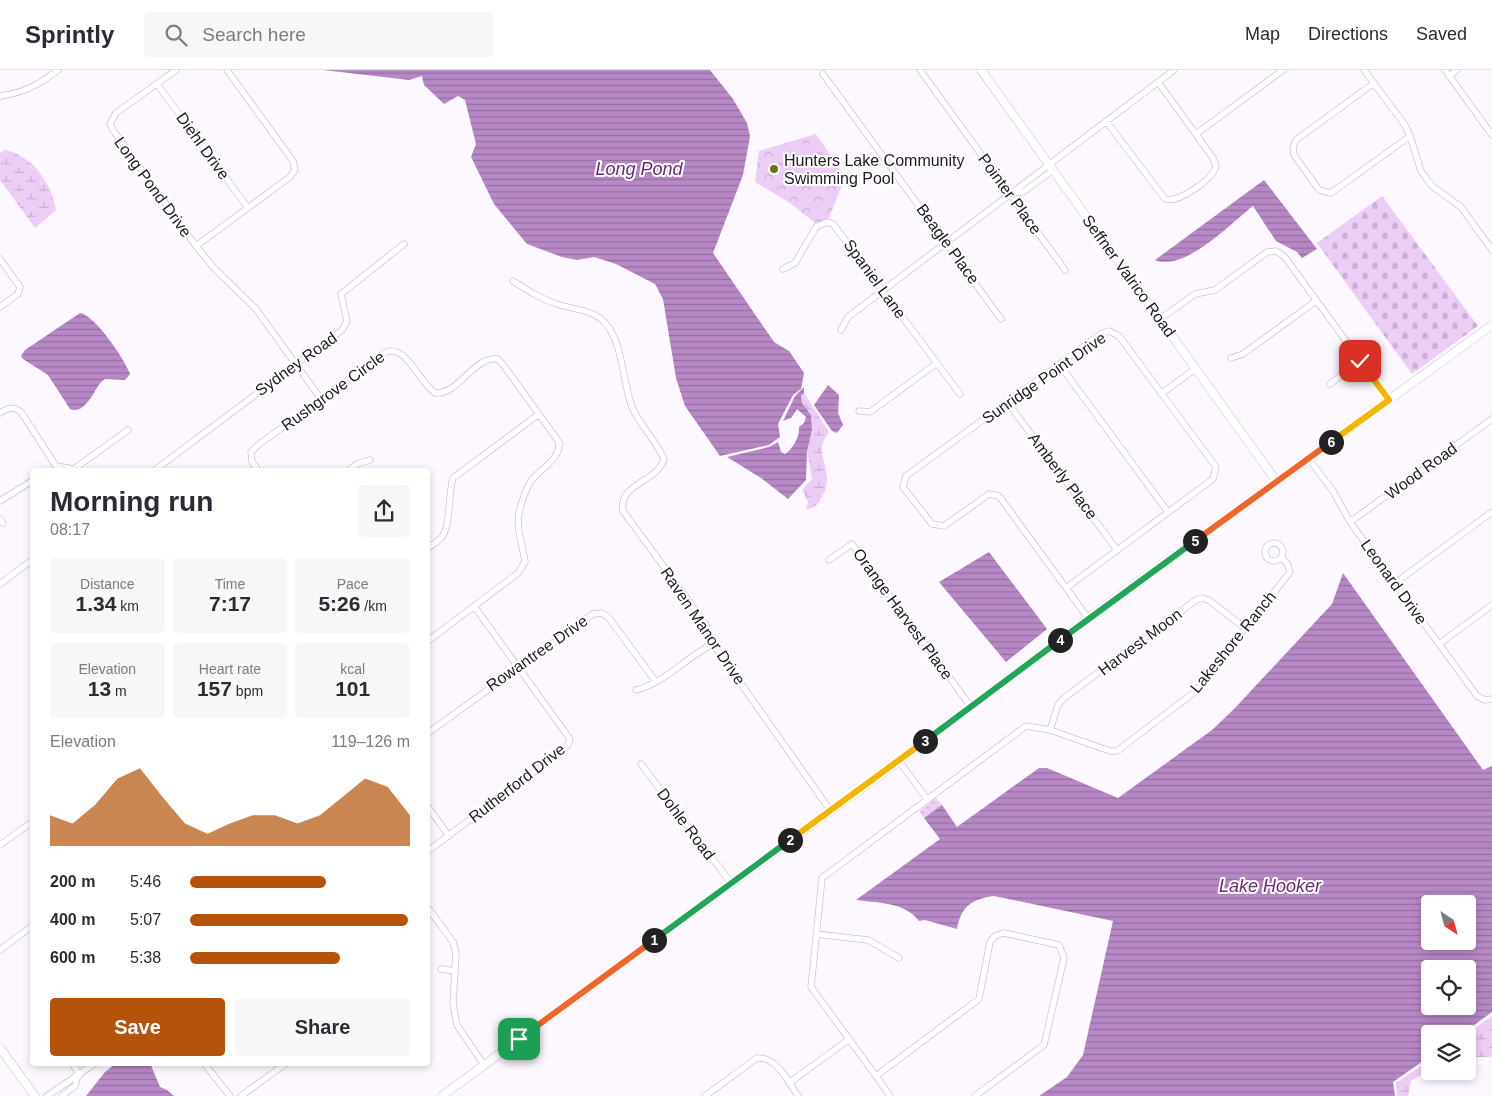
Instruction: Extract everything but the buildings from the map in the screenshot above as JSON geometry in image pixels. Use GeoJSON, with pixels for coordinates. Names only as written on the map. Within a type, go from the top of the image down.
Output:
{"type":"FeatureCollection","features":[{"type":"Feature","properties":{"kind":"street"},"geometry":{"type":"LineString","coordinates":[[0,96],[16,94],[38,85],[58,70]]}},
{"type":"Feature","properties":{"kind":"street","name":"Long Pond Drive"},"geometry":{"type":"LineString","coordinates":[[176,70],[116,113],[110,124],[196,246],[214,268],[256,309],[321,399]]}},
{"type":"Feature","properties":{"kind":"street","name":"Long Pond Drive"},"geometry":{"type":"LineString","coordinates":[[196,246],[290,177],[295,170],[293,160],[227,70]]}},
{"type":"Feature","properties":{"kind":"street","name":"Pointer Place"},"geometry":{"type":"LineString","coordinates":[[920,70],[1013,194],[1065,270]]}},
{"type":"Feature","properties":{"kind":"street","name":"Seffner Valrico Road"},"geometry":{"type":"LineString","coordinates":[[981,70],[1277,482]]}},
{"type":"Feature","properties":{"kind":"street"},"geometry":{"type":"LineString","coordinates":[[841,330],[848,317],[1013,194],[1023,192],[1106,121],[1174,70]]}},
{"type":"Feature","properties":{"kind":"street"},"geometry":{"type":"LineString","coordinates":[[1196,134],[1283,70]]}},
{"type":"Feature","properties":{"kind":"street"},"geometry":{"type":"LineString","coordinates":[[1364,70],[1410,136],[1420,171],[1432,186],[1461,208],[1492,250]]}},
{"type":"Feature","properties":{"kind":"street"},"geometry":{"type":"LineString","coordinates":[[1445,70],[1492,135]]}},
{"type":"Feature","properties":{"kind":"street"},"geometry":{"type":"LineString","coordinates":[[1450,76],[1457,70]]}},
{"type":"Feature","properties":{"kind":"street","name":"Beagle Place"},"geometry":{"type":"LineString","coordinates":[[823,74],[1001,318]]}},
{"type":"Feature","properties":{"kind":"street"},"geometry":{"type":"LineString","coordinates":[[1106,121],[1162,196],[1170,201],[1178,199],[1216,170],[1215,162],[1158,82]]}},
{"type":"Feature","properties":{"kind":"street","name":"Diehl Drive"},"geometry":{"type":"LineString","coordinates":[[157,84],[248,208]]}},
{"type":"Feature","properties":{"kind":"street"},"geometry":{"type":"LineString","coordinates":[[1374,84],[1296,140],[1293,147],[1294,155],[1319,190],[1331,193],[1410,136]]}},
{"type":"Feature","properties":{"kind":"street","name":"Spaniel Lane"},"geometry":{"type":"LineString","coordinates":[[783,268],[795,263],[816,227],[828,222],[838,228],[960,394]]}},
{"type":"Feature","properties":{"kind":"street","name":"Sydney Road"},"geometry":{"type":"LineString","coordinates":[[158,468],[342,330],[347,321],[342,294],[347,287],[404,244]]}},
{"type":"Feature","properties":{"kind":"street"},"geometry":{"type":"LineString","coordinates":[[1160,319],[1195,294],[1215,290],[1272,250],[1276,250],[1284,256],[1389,400]]}},
{"type":"Feature","properties":{"kind":"street"},"geometry":{"type":"LineString","coordinates":[[0,259],[20,287],[18,294],[0,308]]}},
{"type":"Feature","properties":{"kind":"street","name":"Raven Manor Drive"},"geometry":{"type":"LineString","coordinates":[[513,281],[537,296],[558,305],[590,312],[608,325],[614,339],[631,404],[639,422],[664,459],[658,470],[624,495],[621,502],[623,511],[705,623],[713,644],[830,810]]}},
{"type":"Feature","properties":{"kind":"street"},"geometry":{"type":"LineString","coordinates":[[1232,358],[1243,354],[1316,301]]}},
{"type":"Feature","properties":{"kind":"street"},"geometry":{"type":"LineString","coordinates":[[442,1096],[899,761],[1088,618],[1492,325]]}},
{"type":"Feature","properties":{"kind":"street","name":"Sunridge Point Drive"},"geometry":{"type":"LineString","coordinates":[[1066,588],[1213,479],[1216,467],[1119,336],[1109,330],[1102,332],[1008,403],[906,476],[903,487],[932,524],[944,526],[990,494],[999,496],[1066,588],[1088,618]]}},
{"type":"Feature","properties":{"kind":"street","name":"Rushgrove Circle"},"geometry":{"type":"LineString","coordinates":[[256,468],[252,462],[252,452],[386,352],[397,350],[401,352],[428,388],[435,393],[445,391],[486,361],[498,360],[559,442],[560,449],[557,455],[530,482],[519,513],[519,535],[525,562],[510,579],[430,639]]}},
{"type":"Feature","properties":{"kind":"street"},"geometry":{"type":"LineString","coordinates":[[1330,384],[1360,361]]}},
{"type":"Feature","properties":{"kind":"street"},"geometry":{"type":"LineString","coordinates":[[860,411],[870,412],[937,363]]}},
{"type":"Feature","properties":{"kind":"street"},"geometry":{"type":"LineString","coordinates":[[1059,364],[1168,512]]}},
{"type":"Feature","properties":{"kind":"street"},"geometry":{"type":"LineString","coordinates":[[1161,394],[1195,369]]}},
{"type":"Feature","properties":{"kind":"street","name":"Amberly Place"},"geometry":{"type":"LineString","coordinates":[[1008,403],[1117,550]]}},
{"type":"Feature","properties":{"kind":"street"},"geometry":{"type":"LineString","coordinates":[[0,413],[7,408],[16,408],[20,412],[53,468]]}},
{"type":"Feature","properties":{"kind":"street"},"geometry":{"type":"LineString","coordinates":[[430,547],[442,538],[446,529],[449,490],[453,478],[539,414]]}},
{"type":"Feature","properties":{"kind":"street","name":"Wood Road"},"geometry":{"type":"LineString","coordinates":[[1350,522],[1492,419]]}},
{"type":"Feature","properties":{"kind":"street"},"geometry":{"type":"LineString","coordinates":[[75,468],[128,430]]}},
{"type":"Feature","properties":{"kind":"street","name":"Leonard Drive"},"geometry":{"type":"LineString","coordinates":[[1308,458],[1333,491],[1350,522],[1477,696],[1485,700],[1492,699]]}},
{"type":"Feature","properties":{"kind":"street"},"geometry":{"type":"LineString","coordinates":[[352,468],[357,464],[370,460]]}},
{"type":"Feature","properties":{"kind":"street"},"geometry":{"type":"LineString","coordinates":[[0,501],[30,482]]}},
{"type":"Feature","properties":{"kind":"street"},"geometry":{"type":"LineString","coordinates":[[1395,583],[1492,512]]}},
{"type":"Feature","properties":{"kind":"street","name":"Orange Harvest Place"},"geometry":{"type":"LineString","coordinates":[[829,560],[852,544],[971,706]]}},
{"type":"Feature","properties":{"kind":"street","name":"Lakeshore Ranch"},"geometry":{"type":"LineString","coordinates":[[890,1096],[811,987],[822,878],[1026,726],[1050,730],[1110,751],[1117,751],[1196,691],[1290,572],[1287,563],[1282,558]]}},
{"type":"Feature","properties":{"kind":"street"},"geometry":{"type":"LineString","coordinates":[[0,584],[30,562]]}},
{"type":"Feature","properties":{"kind":"street","name":"Harvest Moon"},"geometry":{"type":"LineString","coordinates":[[1050,730],[1058,705],[1064,698],[1196,600],[1203,598],[1210,601],[1246,628]]}},
{"type":"Feature","properties":{"kind":"street"},"geometry":{"type":"LineString","coordinates":[[1439,644],[1492,605]]}},
{"type":"Feature","properties":{"kind":"street","name":"Rutherford Drive"},"geometry":{"type":"LineString","coordinates":[[430,850],[568,745],[570,739],[474,606]]}},
{"type":"Feature","properties":{"kind":"street","name":"Rowantree Drive"},"geometry":{"type":"LineString","coordinates":[[430,731],[593,614],[602,613],[609,618],[656,682]]}},
{"type":"Feature","properties":{"kind":"street"},"geometry":{"type":"LineString","coordinates":[[636,690],[649,687],[698,651],[713,644]]}},
{"type":"Feature","properties":{"kind":"street"},"geometry":{"type":"LineString","coordinates":[[899,761],[927,800]]}},
{"type":"Feature","properties":{"kind":"street","name":"Dohle Road"},"geometry":{"type":"LineString","coordinates":[[641,764],[731,884]]}},
{"type":"Feature","properties":{"kind":"street"},"geometry":{"type":"LineString","coordinates":[[430,810],[449,836]]}},
{"type":"Feature","properties":{"kind":"street"},"geometry":{"type":"LineString","coordinates":[[0,845],[30,823]]}},
{"type":"Feature","properties":{"kind":"street"},"geometry":{"type":"LineString","coordinates":[[430,911],[453,942],[456,953],[453,1004],[457,1025],[484,1064]]}},
{"type":"Feature","properties":{"kind":"street"},"geometry":{"type":"LineString","coordinates":[[0,950],[30,928]]}},
{"type":"Feature","properties":{"kind":"street"},"geometry":{"type":"LineString","coordinates":[[876,1076],[979,999],[990,942],[995,936],[1004,933],[1059,945],[1064,958],[1044,1045],[975,1096]]}},
{"type":"Feature","properties":{"kind":"street"},"geometry":{"type":"LineString","coordinates":[[816,934],[868,940],[899,958]]}},
{"type":"Feature","properties":{"kind":"street"},"geometry":{"type":"LineString","coordinates":[[441,969],[456,971]]}},
{"type":"Feature","properties":{"kind":"street"},"geometry":{"type":"LineString","coordinates":[[789,1083],[848,1040]]}},
{"type":"Feature","properties":{"kind":"street"},"geometry":{"type":"LineString","coordinates":[[0,1048],[34,1096]]}},
{"type":"Feature","properties":{"kind":"street"},"geometry":{"type":"LineString","coordinates":[[705,1096],[757,1058],[772,1060],[798,1096]]}},
{"type":"Feature","properties":{"kind":"street"},"geometry":{"type":"LineString","coordinates":[[61,1087],[64,1095],[75,1086],[78,1076],[73,1066]]}},
{"type":"Feature","properties":{"kind":"street"},"geometry":{"type":"LineString","coordinates":[[47,1096],[92,1066]]}},
{"type":"Feature","properties":{"kind":"street"},"geometry":{"type":"LineString","coordinates":[[206,1066],[230,1096]]}},
{"type":"Feature","properties":{"kind":"street"},"geometry":{"type":"LineString","coordinates":[[242,1096],[283,1066]]}},
{"type":"Feature","properties":{"kind":"green space"},"geometry":{"type":"Polygon","coordinates":[[[816,134],[845,177],[829,218],[815,223],[790,203],[755,182],[759,151],[816,134]]]}},
{"type":"Feature","properties":{"kind":"green space"},"geometry":{"type":"Polygon","coordinates":[[[5,150],[15,153],[32,164],[45,181],[54,200],[56,210],[35,228],[0,180],[0,153],[5,150]]]}},
{"type":"Feature","properties":{"kind":"green space"},"geometry":{"type":"Polygon","coordinates":[[[827,158],[839,174],[831,180],[820,164],[827,158]]]}},
{"type":"Feature","properties":{"kind":"green space"},"geometry":{"type":"Polygon","coordinates":[[[817,166],[829,182],[821,187],[809,171],[817,166]]]}},
{"type":"Feature","properties":{"kind":"green space"},"geometry":{"type":"Polygon","coordinates":[[[1382,196],[1478,326],[1412,374],[1317,243],[1382,196]]]}},
{"type":"Feature","properties":{"kind":"green space"},"geometry":{"type":"Polygon","coordinates":[[[804,393],[829,432],[823,441],[822,448],[827,475],[826,489],[816,505],[806,509],[808,502],[802,490],[812,479],[807,451],[812,430],[811,415],[802,403],[801,396],[804,393]]]}},
{"type":"Feature","properties":{"kind":"green space"},"geometry":{"type":"Polygon","coordinates":[[[936,798],[942,805],[924,818],[919,811],[936,798]]]}},
{"type":"Feature","properties":{"kind":"green space"},"geometry":{"type":"Polygon","coordinates":[[[1492,1016],[1492,1057],[1476,1057],[1476,1028],[1492,1016]]]}},
{"type":"Feature","properties":{"kind":"green space"},"geometry":{"type":"Polygon","coordinates":[[[1421,1066],[1421,1075],[1411,1081],[1408,1096],[1397,1096],[1396,1083],[1421,1066]]]}},
{"type":"Feature","properties":{"kind":"water","name":"Long Pond"},"geometry":{"type":"Polygon","coordinates":[[[323,70],[710,70],[733,99],[747,123],[750,136],[743,175],[713,253],[774,342],[789,351],[804,373],[801,389],[793,395],[778,424],[780,437],[769,445],[720,456],[685,406],[676,378],[663,299],[655,284],[616,264],[594,257],[577,260],[562,257],[527,244],[494,204],[471,157],[476,144],[465,100],[458,96],[444,104],[424,85],[422,76],[409,80],[323,70]]]}},
{"type":"Feature","properties":{"kind":"water"},"geometry":{"type":"Polygon","coordinates":[[[1264,180],[1317,249],[1302,258],[1297,252],[1276,241],[1253,206],[1220,234],[1193,253],[1167,262],[1155,260],[1264,180]]]}},
{"type":"Feature","properties":{"kind":"water"},"geometry":{"type":"Polygon","coordinates":[[[80,313],[93,321],[101,329],[116,349],[130,374],[125,380],[105,379],[88,402],[80,409],[75,410],[70,409],[48,375],[21,356],[25,350],[80,313]]]}},
{"type":"Feature","properties":{"kind":"water"},"geometry":{"type":"Polygon","coordinates":[[[828,385],[839,395],[838,413],[843,425],[837,433],[832,431],[814,405],[828,385]]]}},
{"type":"Feature","properties":{"kind":"water"},"geometry":{"type":"Polygon","coordinates":[[[804,387],[804,393],[801,396],[802,403],[811,415],[812,430],[807,451],[806,480],[788,499],[761,478],[727,457],[769,447],[778,442],[781,452],[785,454],[788,452],[795,442],[799,427],[804,423],[806,417],[797,409],[791,418],[783,421],[795,396],[804,387]]]}},
{"type":"Feature","properties":{"kind":"water"},"geometry":{"type":"Polygon","coordinates":[[[989,552],[1047,629],[1006,662],[939,582],[989,552]]]}},
{"type":"Feature","properties":{"kind":"water","name":"Lake Hooker"},"geometry":{"type":"Polygon","coordinates":[[[1343,573],[1483,770],[1492,766],[1492,1012],[1474,1025],[1421,1025],[1421,1062],[1393,1082],[1395,1096],[1039,1096],[1067,1077],[1083,1055],[1113,921],[994,896],[980,899],[969,905],[961,915],[957,929],[925,920],[919,921],[906,910],[890,904],[856,900],[940,839],[924,818],[942,805],[957,827],[1039,768],[1047,768],[1118,798],[1212,730],[1332,604],[1343,573]]]}},
{"type":"Feature","properties":{"kind":"water"},"geometry":{"type":"Polygon","coordinates":[[[113,1066],[151,1066],[160,1087],[174,1096],[86,1096],[105,1072],[113,1066]]]}},
{"type":"Feature","properties":{"kind":"place","name":"Hunters Lake Community Swimming Pool"},"geometry":{"type":"Point","coordinates":[774,169]}},
{"type":"Feature","properties":{"kind":"route"},"geometry":{"type":"LineString","coordinates":[[519,1039],[899,761],[1088,618],[1389,400],[1360,361]]}}]}
